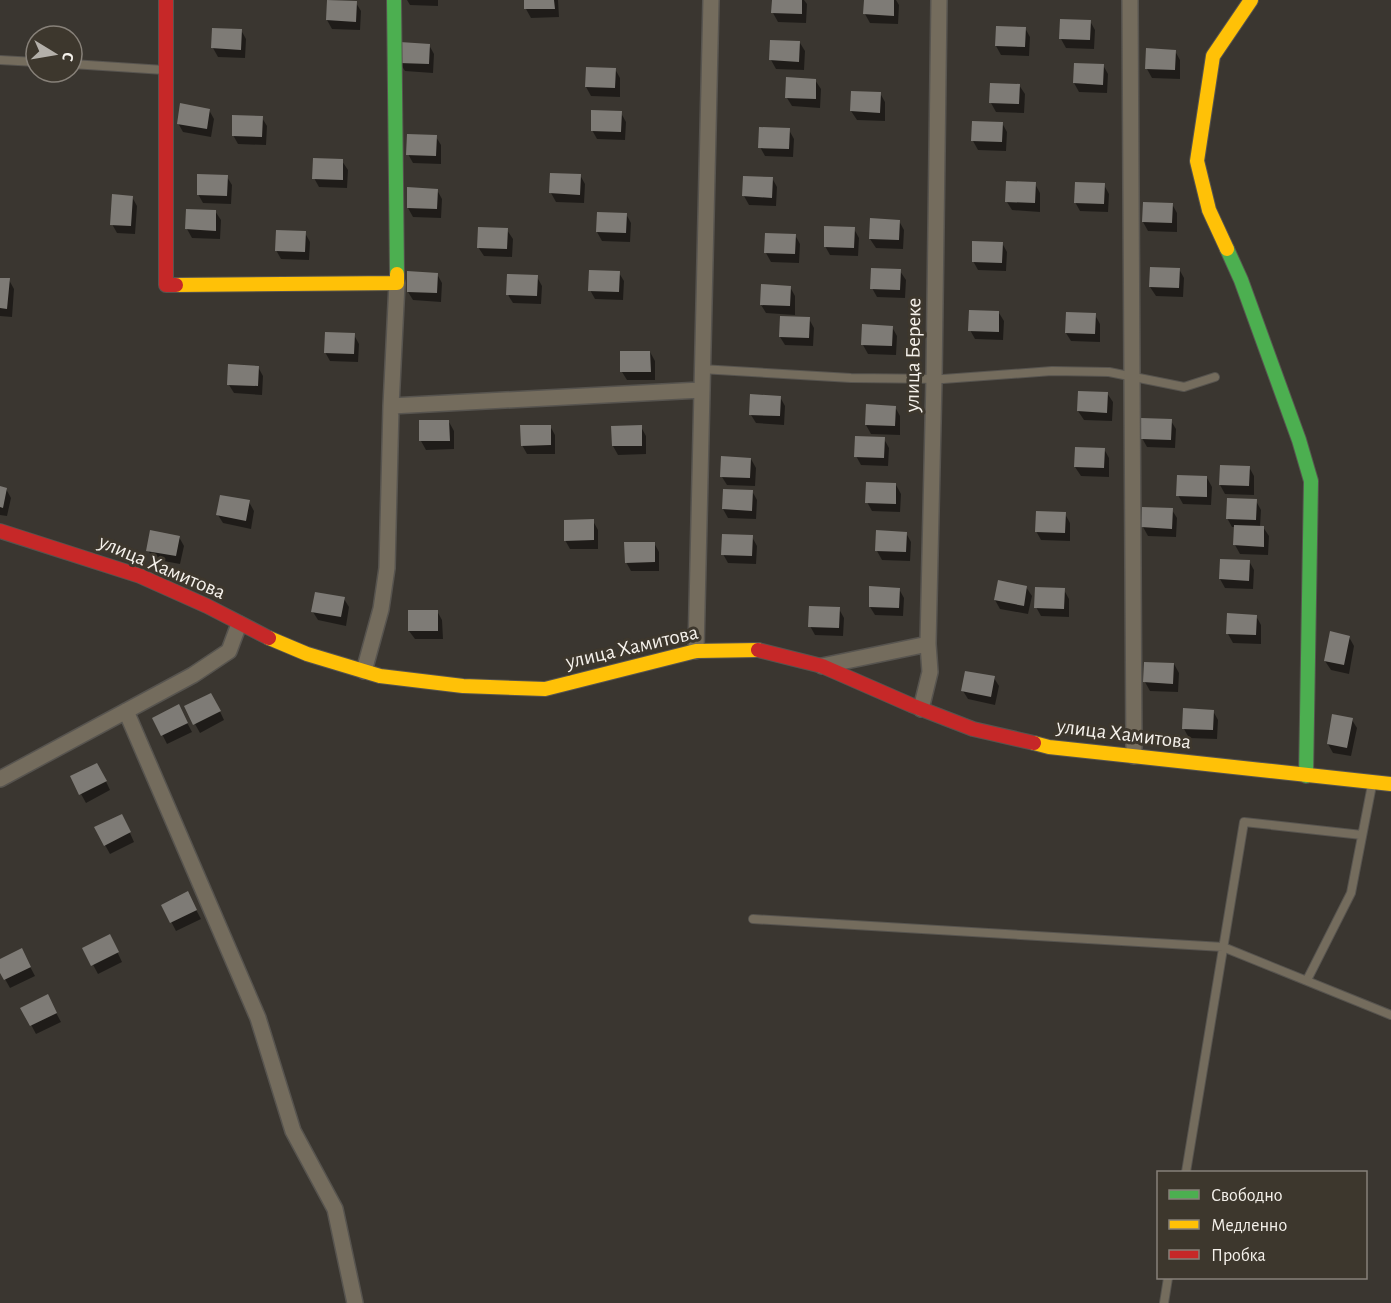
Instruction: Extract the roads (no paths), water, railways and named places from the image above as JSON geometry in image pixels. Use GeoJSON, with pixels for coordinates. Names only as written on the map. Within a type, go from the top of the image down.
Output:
{"type":"FeatureCollection","features":[{"type":"Feature","properties":{"kind":"street"},"geometry":{"type":"LineString","coordinates":[[166,0],[166,285],[397,283]]}},
{"type":"Feature","properties":{"kind":"street"},"geometry":{"type":"LineString","coordinates":[[364,671],[381,609],[387,568],[397,283],[394,0]]}},
{"type":"Feature","properties":{"kind":"street"},"geometry":{"type":"LineString","coordinates":[[696,651],[711,0]]}},
{"type":"Feature","properties":{"kind":"street","name":"улица Береке"},"geometry":{"type":"LineString","coordinates":[[921,709],[930,672],[928,644],[939,0]]}},
{"type":"Feature","properties":{"kind":"street"},"geometry":{"type":"LineString","coordinates":[[1130,0],[1134,756]]}},
{"type":"Feature","properties":{"kind":"street"},"geometry":{"type":"LineString","coordinates":[[1251,0],[1212,56],[1197,161],[1209,210],[1241,280],[1299,440],[1311,481],[1306,776]]}},
{"type":"Feature","properties":{"kind":"street"},"geometry":{"type":"LineString","coordinates":[[391,406],[701,390]]}},
{"type":"Feature","properties":{"kind":"street","name":"улица Хамитова"},"geometry":{"type":"LineString","coordinates":[[0,531],[140,576],[207,606],[255,633],[307,654],[380,676],[463,686],[545,689],[696,651],[761,650],[822,666],[973,729],[1049,747],[1391,784]]}},
{"type":"Feature","properties":{"kind":"street"},"geometry":{"type":"LineString","coordinates":[[0,779],[192,675],[229,651],[239,624]]}},
{"type":"Feature","properties":{"kind":"street"},"geometry":{"type":"LineString","coordinates":[[822,666],[928,644]]}},
{"type":"Feature","properties":{"kind":"street"},"geometry":{"type":"LineString","coordinates":[[126,711],[258,1017],[293,1131],[335,1209],[355,1303]]}},
{"type":"Feature","properties":{"kind":"lane"},"geometry":{"type":"LineString","coordinates":[[0,60],[24,61]]}},
{"type":"Feature","properties":{"kind":"lane"},"geometry":{"type":"LineString","coordinates":[[84,65],[166,70]]}},
{"type":"Feature","properties":{"kind":"lane"},"geometry":{"type":"LineString","coordinates":[[701,369],[851,378],[934,379],[1052,371],[1109,372],[1184,387],[1215,377]]}},
{"type":"Feature","properties":{"kind":"lane"},"geometry":{"type":"LineString","coordinates":[[1307,980],[1351,893],[1372,783]]}},
{"type":"Feature","properties":{"kind":"lane"},"geometry":{"type":"LineString","coordinates":[[1186,1171],[1244,822],[1362,835]]}},
{"type":"Feature","properties":{"kind":"lane"},"geometry":{"type":"LineString","coordinates":[[753,919],[1223,946],[1391,1015]]}},
{"type":"Feature","properties":{"kind":"lane"},"geometry":{"type":"LineString","coordinates":[[1164,1303],[1168,1279]]}}]}
